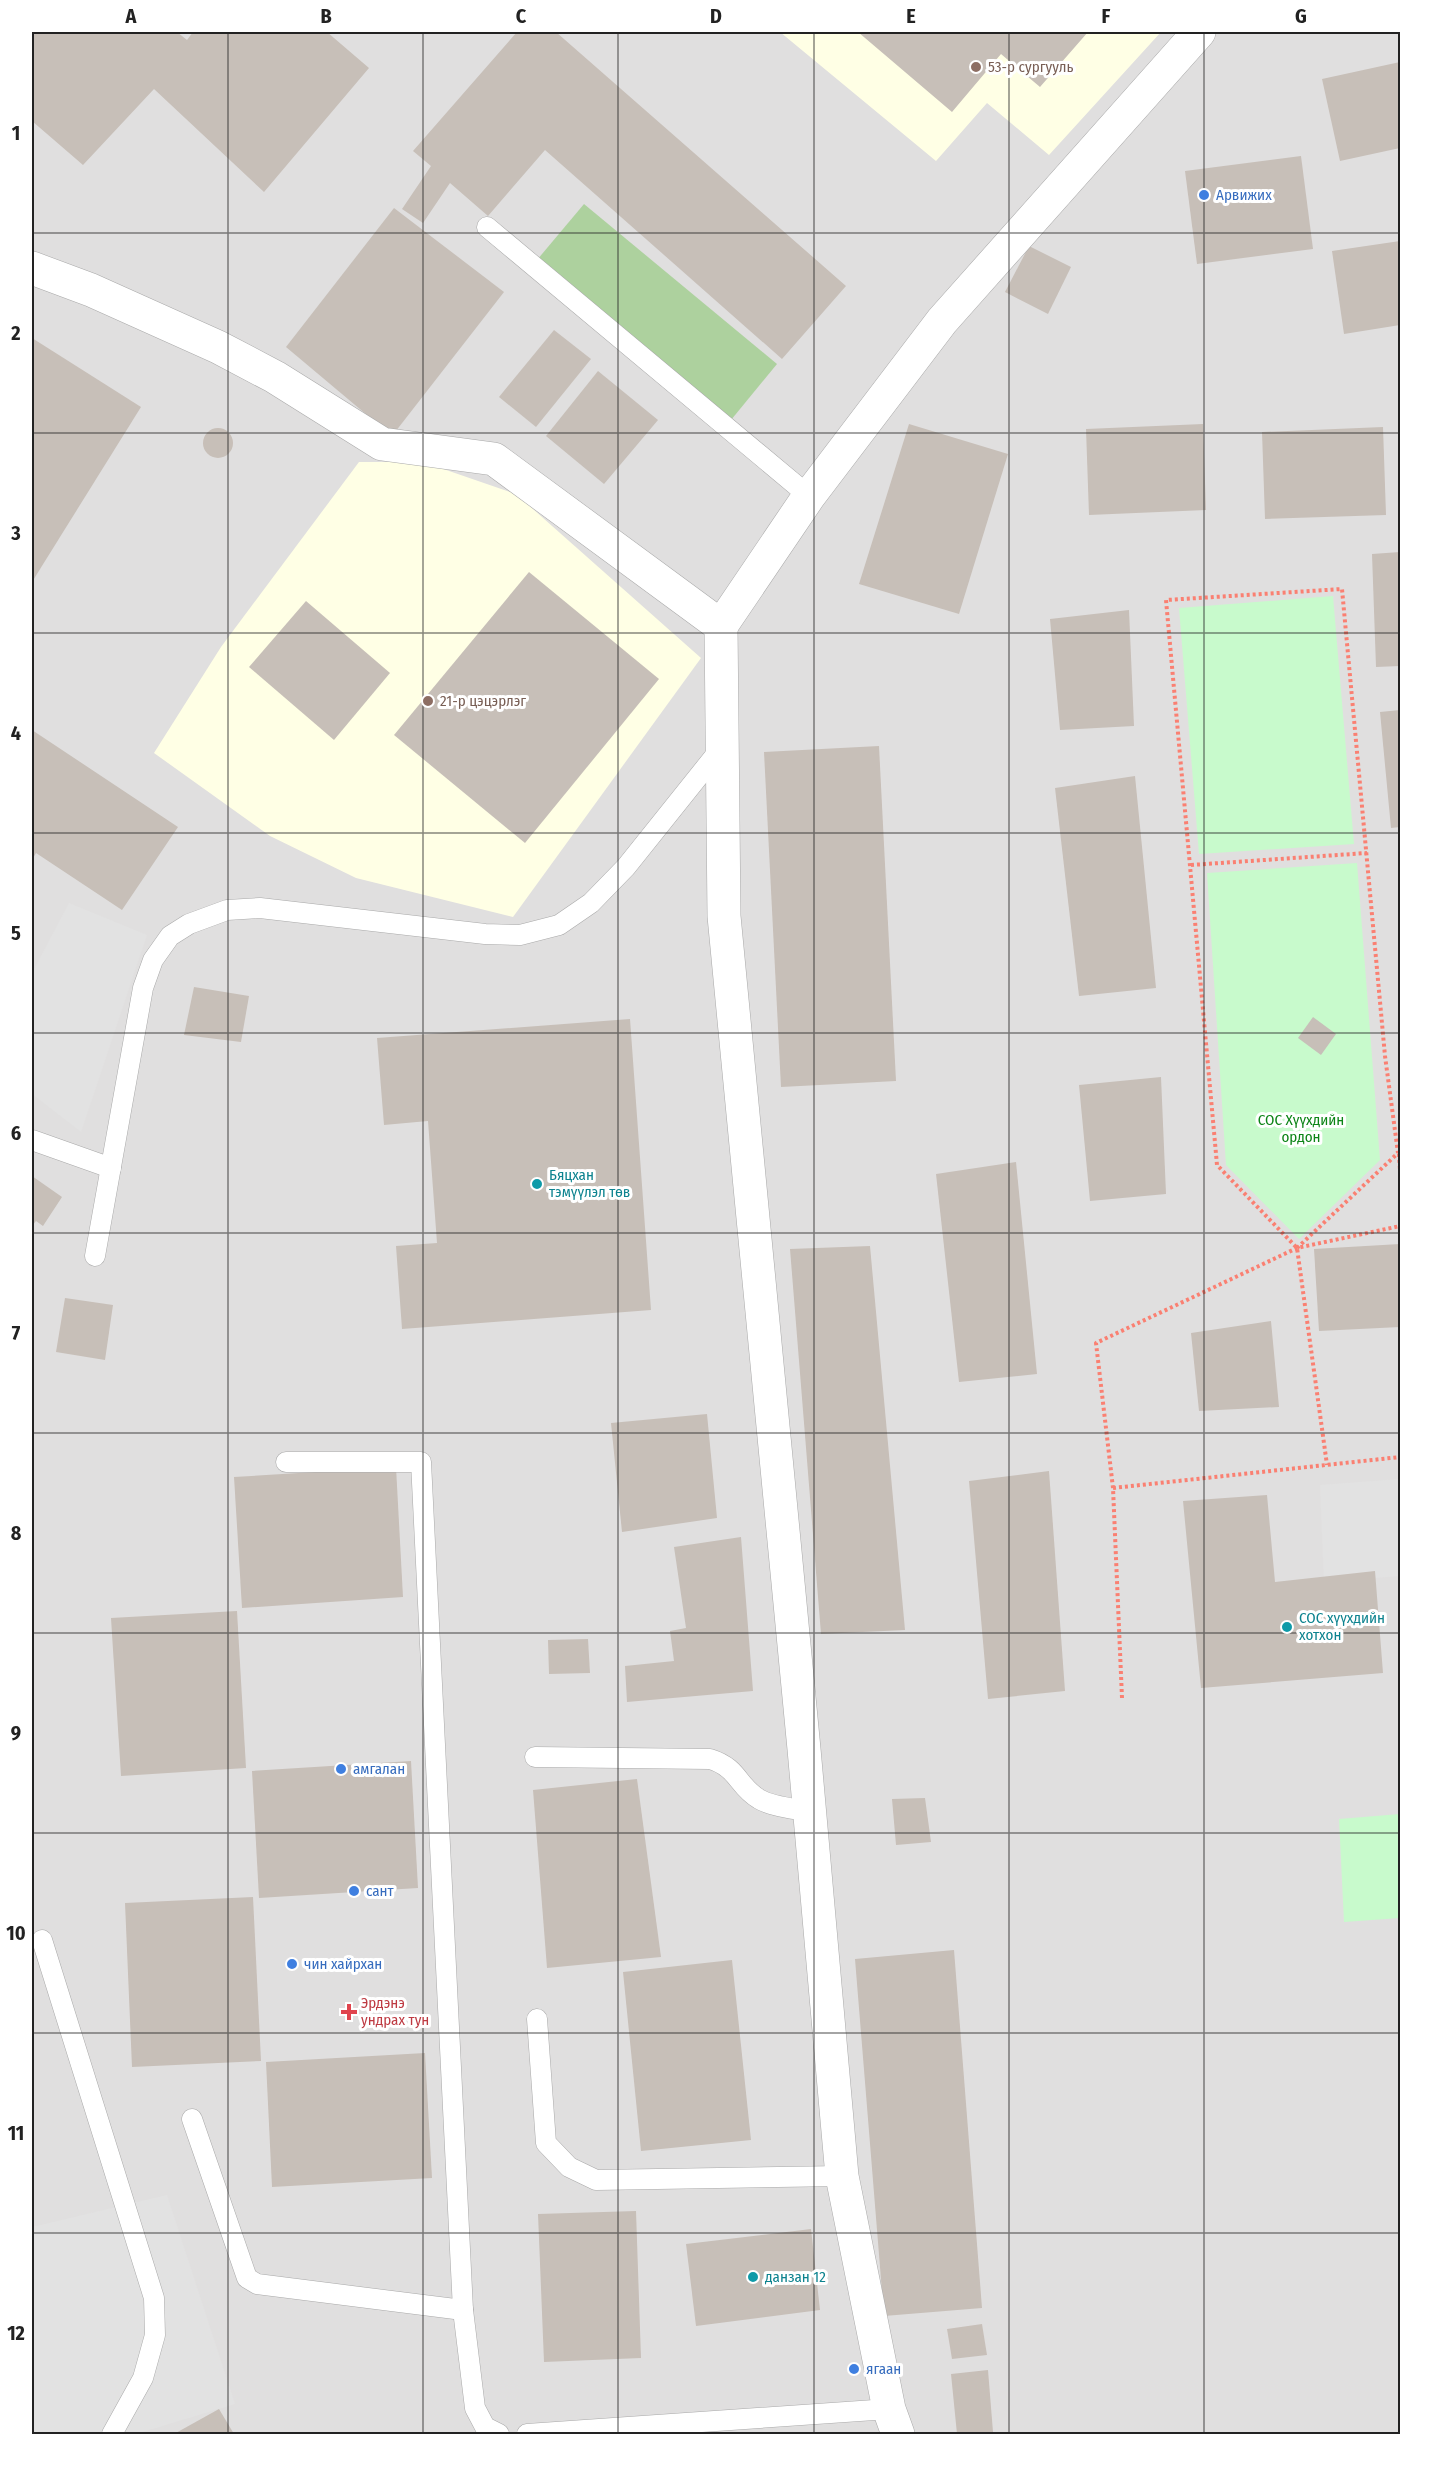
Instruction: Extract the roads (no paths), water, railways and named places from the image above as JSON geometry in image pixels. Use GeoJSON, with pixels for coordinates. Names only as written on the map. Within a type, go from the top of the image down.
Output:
{"type":"FeatureCollection","features":[{"type":"Feature","properties":{"kind":"street"},"geometry":{"type":"LineString","coordinates":[[894,2422],[842,2176],[810,1812],[724,916],[721,626],[809,496],[942,321],[1198,32]]}},
{"type":"Feature","properties":{"kind":"street"},"geometry":{"type":"LineString","coordinates":[[32,268],[91,291],[218,347],[275,377],[382,444],[494,459],[721,626]]}},
{"type":"Feature","properties":{"kind":"lane"},"geometry":{"type":"LineString","coordinates":[[487,227],[809,496]]}},
{"type":"Feature","properties":{"kind":"lane"},"geometry":{"type":"LineString","coordinates":[[95,1256],[143,988],[153,960],[170,936],[189,924],[214,914],[260,908],[485,934],[520,934],[559,925],[591,903],[626,867],[722,747]]}},
{"type":"Feature","properties":{"kind":"lane"},"geometry":{"type":"LineString","coordinates":[[32,1140],[111,1168]]}},
{"type":"Feature","properties":{"kind":"lane"},"geometry":{"type":"LineString","coordinates":[[286,1462],[421,1462],[463,2310],[475,2408],[485,2432]]}},
{"type":"Feature","properties":{"kind":"lane"},"geometry":{"type":"LineString","coordinates":[[535,1757],[710,1759],[723,1763],[760,1800],[810,1812]]}},
{"type":"Feature","properties":{"kind":"lane"},"geometry":{"type":"LineString","coordinates":[[42,1940],[154,2298],[155,2335],[143,2378],[112,2434]]}},
{"type":"Feature","properties":{"kind":"lane"},"geometry":{"type":"LineString","coordinates":[[537,2019],[546,2143],[569,2168],[596,2180],[842,2176]]}},
{"type":"Feature","properties":{"kind":"lane"},"geometry":{"type":"LineString","coordinates":[[192,2119],[247,2277],[257,2284],[463,2310]]}},
{"type":"Feature","properties":{"kind":"lane"},"geometry":{"type":"LineString","coordinates":[[527,2434],[894,2422]]}},
{"type":"Feature","properties":{"kind":"place","name":"53-р сургууль"},"geometry":{"type":"Point","coordinates":[976,67]}},
{"type":"Feature","properties":{"kind":"place","name":"Арвижих"},"geometry":{"type":"Point","coordinates":[1204,195]}},
{"type":"Feature","properties":{"kind":"place","name":"21-р цэцэрлэг"},"geometry":{"type":"Point","coordinates":[428,701]}},
{"type":"Feature","properties":{"kind":"place","name":"Бяцхан тэмүүлэл төв"},"geometry":{"type":"Point","coordinates":[537,1184]}},
{"type":"Feature","properties":{"kind":"place","name":"СОС хүүхдийн хотхон"},"geometry":{"type":"Point","coordinates":[1287,1627]}},
{"type":"Feature","properties":{"kind":"place","name":"амгалан"},"geometry":{"type":"Point","coordinates":[341,1769]}},
{"type":"Feature","properties":{"kind":"place","name":"сант"},"geometry":{"type":"Point","coordinates":[354,1891]}},
{"type":"Feature","properties":{"kind":"place","name":"чин хайрхан"},"geometry":{"type":"Point","coordinates":[292,1964]}},
{"type":"Feature","properties":{"kind":"place","name":"Эрдэнэ ундрах тун"},"geometry":{"type":"Point","coordinates":[349,2012]}},
{"type":"Feature","properties":{"kind":"place","name":"данзан 12"},"geometry":{"type":"Point","coordinates":[753,2277]}},
{"type":"Feature","properties":{"kind":"place","name":"ягаан"},"geometry":{"type":"Point","coordinates":[854,2369]}},
{"type":"Feature","properties":{"kind":"park label","name":"СОС Хүүхдийн ордон"},"geometry":{"type":"Point","coordinates":[1301,1128]}}]}
